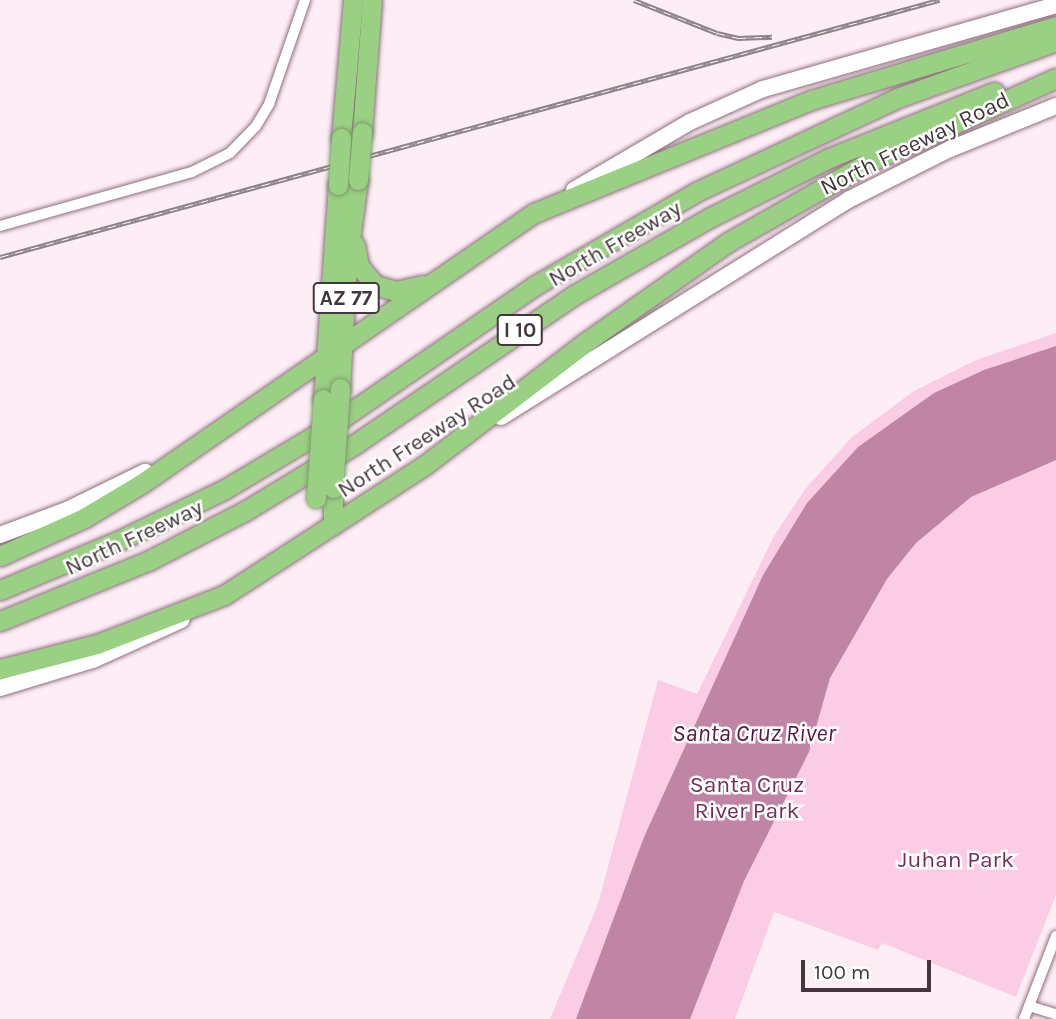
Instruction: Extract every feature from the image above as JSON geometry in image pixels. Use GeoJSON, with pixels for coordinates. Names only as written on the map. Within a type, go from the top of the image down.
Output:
{"type":"FeatureCollection","features":[{"type":"Feature","properties":{"kind":"highway","name":"AZ 77"},"geometry":{"type":"LineString","coordinates":[[324,493],[323,399],[353,0]]}},
{"type":"Feature","properties":{"kind":"highway","name":"AZ 77"},"geometry":{"type":"LineString","coordinates":[[324,493],[340,388],[372,0]]}},
{"type":"Feature","properties":{"kind":"highway"},"geometry":{"type":"LineString","coordinates":[[0,556],[84,518],[141,484],[195,443],[326,358],[534,213],[811,100],[1056,26]]}},
{"type":"Feature","properties":{"kind":"highway","name":"North Freeway"},"geometry":{"type":"LineString","coordinates":[[0,590],[62,567],[225,489],[329,427],[544,280],[696,192],[900,97],[1056,41]]}},
{"type":"Feature","properties":{"kind":"highway","name":"North Freeway"},"geometry":{"type":"LineString","coordinates":[[0,621],[148,561],[245,512],[355,444],[575,295],[711,217],[875,139],[1056,72]]}},
{"type":"Feature","properties":{"kind":"highway"},"geometry":{"type":"LineString","coordinates":[[425,465],[583,344],[728,242],[867,163],[1056,78]]}},
{"type":"Feature","properties":{"kind":"highway"},"geometry":{"type":"LineString","coordinates":[[355,209],[356,260],[366,277],[381,288],[411,289],[466,261]]}},
{"type":"Feature","properties":{"kind":"highway","name":"North Freeway Road"},"geometry":{"type":"LineString","coordinates":[[224,595],[425,465]]}},
{"type":"Feature","properties":{"kind":"highway"},"geometry":{"type":"LineString","coordinates":[[324,493],[333,525]]}},
{"type":"Feature","properties":{"kind":"highway"},"geometry":{"type":"LineString","coordinates":[[0,668],[97,644],[224,595]]}},
{"type":"Feature","properties":{"kind":"main road"},"geometry":{"type":"LineString","coordinates":[[534,213],[690,122],[763,89],[1056,5]]}},
{"type":"Feature","properties":{"kind":"main road","name":"North Freeway Road"},"geometry":{"type":"LineString","coordinates":[[425,465],[848,200],[950,149],[1056,106]]}},
{"type":"Feature","properties":{"kind":"main road"},"geometry":{"type":"LineString","coordinates":[[0,535],[69,509],[195,443]]}},
{"type":"Feature","properties":{"kind":"main road","name":"North Freeway Road"},"geometry":{"type":"LineString","coordinates":[[0,688],[93,660],[224,595]]}},
{"type":"Feature","properties":{"kind":"street"},"geometry":{"type":"LineString","coordinates":[[0,226],[191,172],[221,159],[256,126],[284,64],[305,0]]}},
{"type":"Feature","properties":{"kind":"street"},"geometry":{"type":"LineString","coordinates":[[1024,1019],[1056,936]]}},
{"type":"Feature","properties":{"kind":"street"},"geometry":{"type":"LineString","coordinates":[[1029,1006],[1056,1014]]}},
{"type":"Feature","properties":{"kind":"green space","name":"Santa Cruz River Park"},"geometry":{"type":"Polygon","coordinates":[[[1056,333],[1056,895],[1016,997],[882,943],[878,950],[774,912],[735,1019],[550,1019],[598,904],[658,680],[697,694],[774,536],[806,488],[852,437],[914,391],[976,360],[1056,333]]]}},
{"type":"Feature","properties":{"kind":"water","name":"Santa Cruz River"},"geometry":{"type":"Polygon","coordinates":[[[1056,346],[1056,460],[971,497],[916,543],[887,579],[830,678],[809,752],[744,881],[690,1019],[576,1019],[644,837],[763,575],[807,503],[858,447],[934,393],[984,370],[1056,346]]]}},
{"type":"Feature","properties":{"kind":"railway"},"geometry":{"type":"LineString","coordinates":[[634,0],[717,33],[738,38],[772,37]]}},
{"type":"Feature","properties":{"kind":"railway"},"geometry":{"type":"LineString","coordinates":[[0,257],[939,0]]}},
{"type":"Feature","properties":{"kind":"park label","name":"Juhan Park"},"geometry":{"type":"Point","coordinates":[956,860]}}]}
